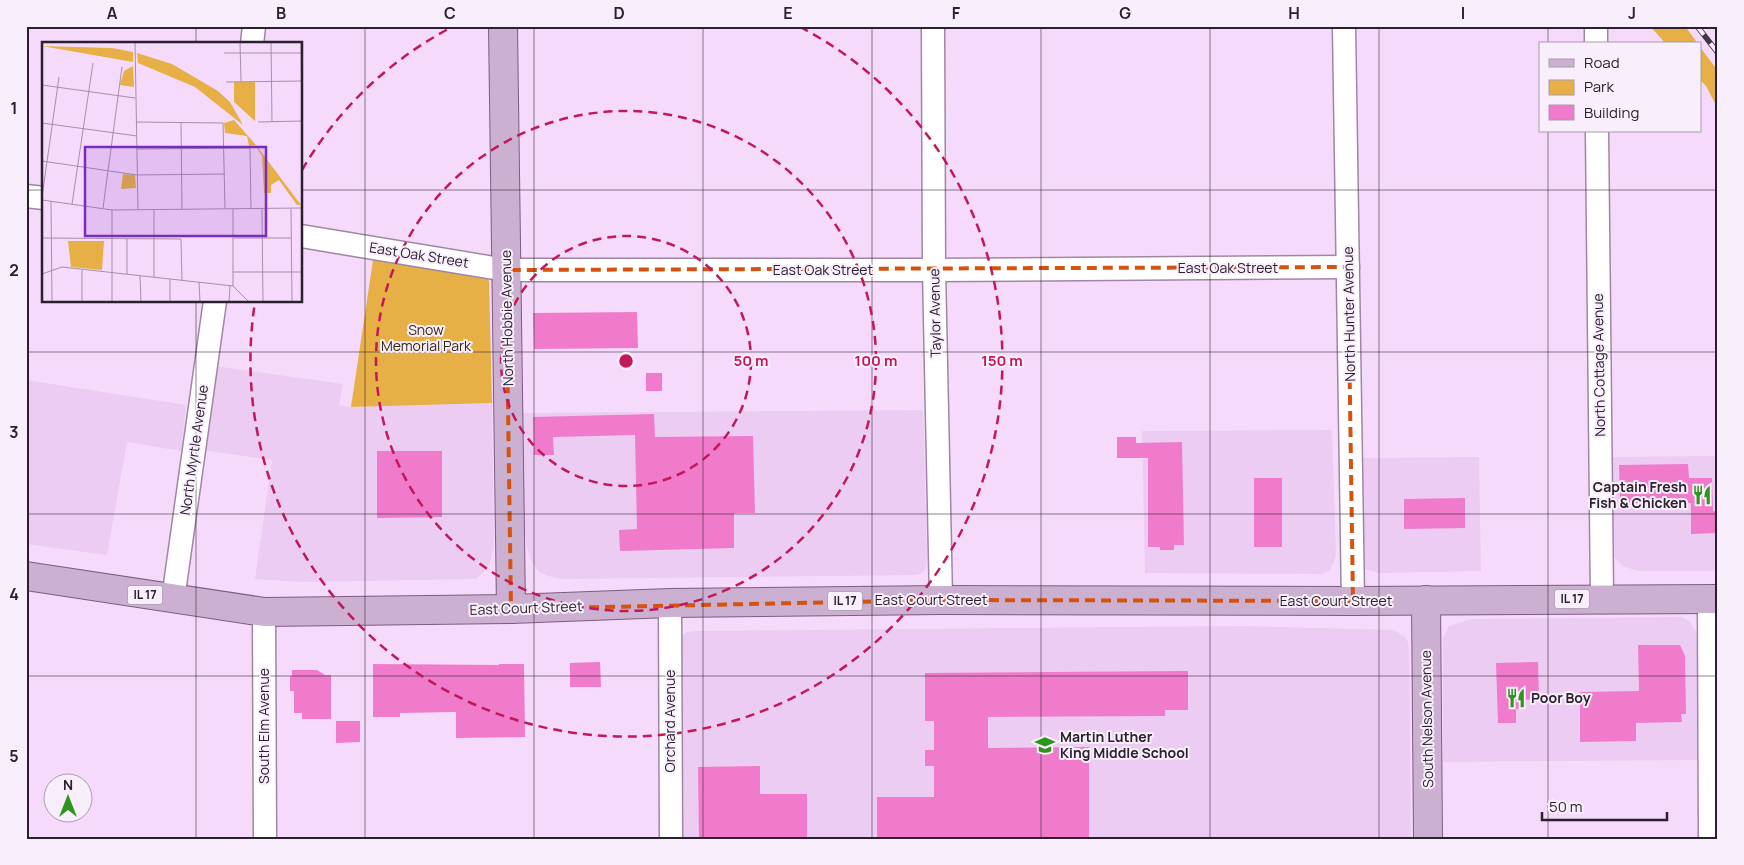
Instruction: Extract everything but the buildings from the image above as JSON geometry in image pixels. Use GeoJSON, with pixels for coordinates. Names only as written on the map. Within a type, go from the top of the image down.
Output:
{"type":"FeatureCollection","features":[{"type":"Feature","properties":{"kind":"main road","name":"North Hobbie Avenue"},"geometry":{"type":"LineString","coordinates":[[503,26],[511,610]]}},
{"type":"Feature","properties":{"kind":"main road","name":"East Court Street"},"geometry":{"type":"LineString","coordinates":[[26,576],[264,612],[511,610],[670,603],[941,600],[1353,601],[1713,599]]}},
{"type":"Feature","properties":{"kind":"main road","name":"South Nelson Avenue"},"geometry":{"type":"LineString","coordinates":[[1426,600],[1428,839]]}},
{"type":"Feature","properties":{"kind":"street"},"geometry":{"type":"LineString","coordinates":[[252,42],[254,26]]}},
{"type":"Feature","properties":{"kind":"street","name":"Taylor Avenue"},"geometry":{"type":"LineString","coordinates":[[933,26],[934,270],[941,600]]}},
{"type":"Feature","properties":{"kind":"street","name":"North Hunter Avenue"},"geometry":{"type":"LineString","coordinates":[[1344,26],[1353,601]]}},
{"type":"Feature","properties":{"kind":"street"},"geometry":{"type":"LineString","coordinates":[[1596,26],[1596,42]]}},
{"type":"Feature","properties":{"kind":"street","name":"North Cottage Avenue"},"geometry":{"type":"LineString","coordinates":[[1597,132],[1602,599]]}},
{"type":"Feature","properties":{"kind":"street"},"geometry":{"type":"LineString","coordinates":[[26,196],[42,198]]}},
{"type":"Feature","properties":{"kind":"street","name":"East Oak Street"},"geometry":{"type":"LineString","coordinates":[[302,236],[506,270],[934,270],[1348,267]]}},
{"type":"Feature","properties":{"kind":"street","name":"North Myrtle Avenue"},"geometry":{"type":"LineString","coordinates":[[173,599],[215,302]]}},
{"type":"Feature","properties":{"kind":"street"},"geometry":{"type":"LineString","coordinates":[[1710,839],[1713,599]]}},
{"type":"Feature","properties":{"kind":"street","name":"Orchard Avenue"},"geometry":{"type":"LineString","coordinates":[[670,603],[671,839]]}},
{"type":"Feature","properties":{"kind":"street","name":"South Elm Avenue"},"geometry":{"type":"LineString","coordinates":[[264,612],[265,839]]}},
{"type":"Feature","properties":{"kind":"highlighted area"},"geometry":{"type":"Polygon","coordinates":[[[1348,267],[1353,601],[941,600],[511,609],[506,270],[1348,267]]]}},
{"type":"Feature","properties":{"kind":"shaded area"},"geometry":{"type":"Polygon","coordinates":[[[215,366],[343,384],[339,405],[351,407],[492,403],[494,545],[490,563],[485,571],[475,579],[303,582],[255,579],[272,460],[203,450],[215,366]]]}},
{"type":"Feature","properties":{"kind":"shaded area"},"geometry":{"type":"Polygon","coordinates":[[[26,380],[186,405],[181,451],[127,442],[107,555],[26,544],[26,380]]]}},
{"type":"Feature","properties":{"kind":"shaded area"},"geometry":{"type":"Polygon","coordinates":[[[923,410],[927,557],[926,567],[923,572],[917,575],[563,579],[548,576],[538,571],[531,560],[527,548],[521,491],[518,413],[923,410]]]}},
{"type":"Feature","properties":{"kind":"shaded area"},"geometry":{"type":"Polygon","coordinates":[[[1332,430],[1336,556],[1330,570],[1322,574],[1145,573],[1142,431],[1332,430]]]}},
{"type":"Feature","properties":{"kind":"shaded area"},"geometry":{"type":"Polygon","coordinates":[[[1718,456],[1718,571],[1638,571],[1622,566],[1613,555],[1612,547],[1611,457],[1718,456]]]}},
{"type":"Feature","properties":{"kind":"shaded area"},"geometry":{"type":"Polygon","coordinates":[[[1479,457],[1481,571],[1379,573],[1365,569],[1362,564],[1358,458],[1479,457]]]}},
{"type":"Feature","properties":{"kind":"shaded area"},"geometry":{"type":"Polygon","coordinates":[[[1682,617],[1689,621],[1696,631],[1698,642],[1698,760],[1443,762],[1443,638],[1449,626],[1472,619],[1682,617]]]}},
{"type":"Feature","properties":{"kind":"shaded area","name":"Martin Luther King Middle School"},"geometry":{"type":"Polygon","coordinates":[[[1242,626],[1394,630],[1405,637],[1408,642],[1409,651],[1411,839],[680,839],[681,636],[687,632],[1242,626]]]}},
{"type":"Feature","properties":{"kind":"green space"},"geometry":{"type":"Polygon","coordinates":[[[1650,26],[1685,26],[1697,42],[1664,42],[1650,26]]]}},
{"type":"Feature","properties":{"kind":"green space"},"geometry":{"type":"Polygon","coordinates":[[[1702,50],[1718,71],[1718,109],[1702,82],[1702,50]]]}},
{"type":"Feature","properties":{"kind":"green space","name":"Snow Memorial Park"},"geometry":{"type":"Polygon","coordinates":[[[373,260],[486,276],[489,281],[492,403],[351,407],[373,260]]]}},
{"type":"Feature","properties":{"kind":"railway"},"geometry":{"type":"LineString","coordinates":[[1697,26],[1718,53]]}},
{"type":"Feature","properties":{"kind":"place","name":"Captain Fresh Fish & Chicken"},"geometry":{"type":"Point","coordinates":[1702,495]}},
{"type":"Feature","properties":{"kind":"place","name":"Poor Boy"},"geometry":{"type":"Point","coordinates":[1516,698]}},
{"type":"Feature","properties":{"kind":"place","name":"Martin Luther King Middle School"},"geometry":{"type":"Point","coordinates":[1045,745]}}]}
